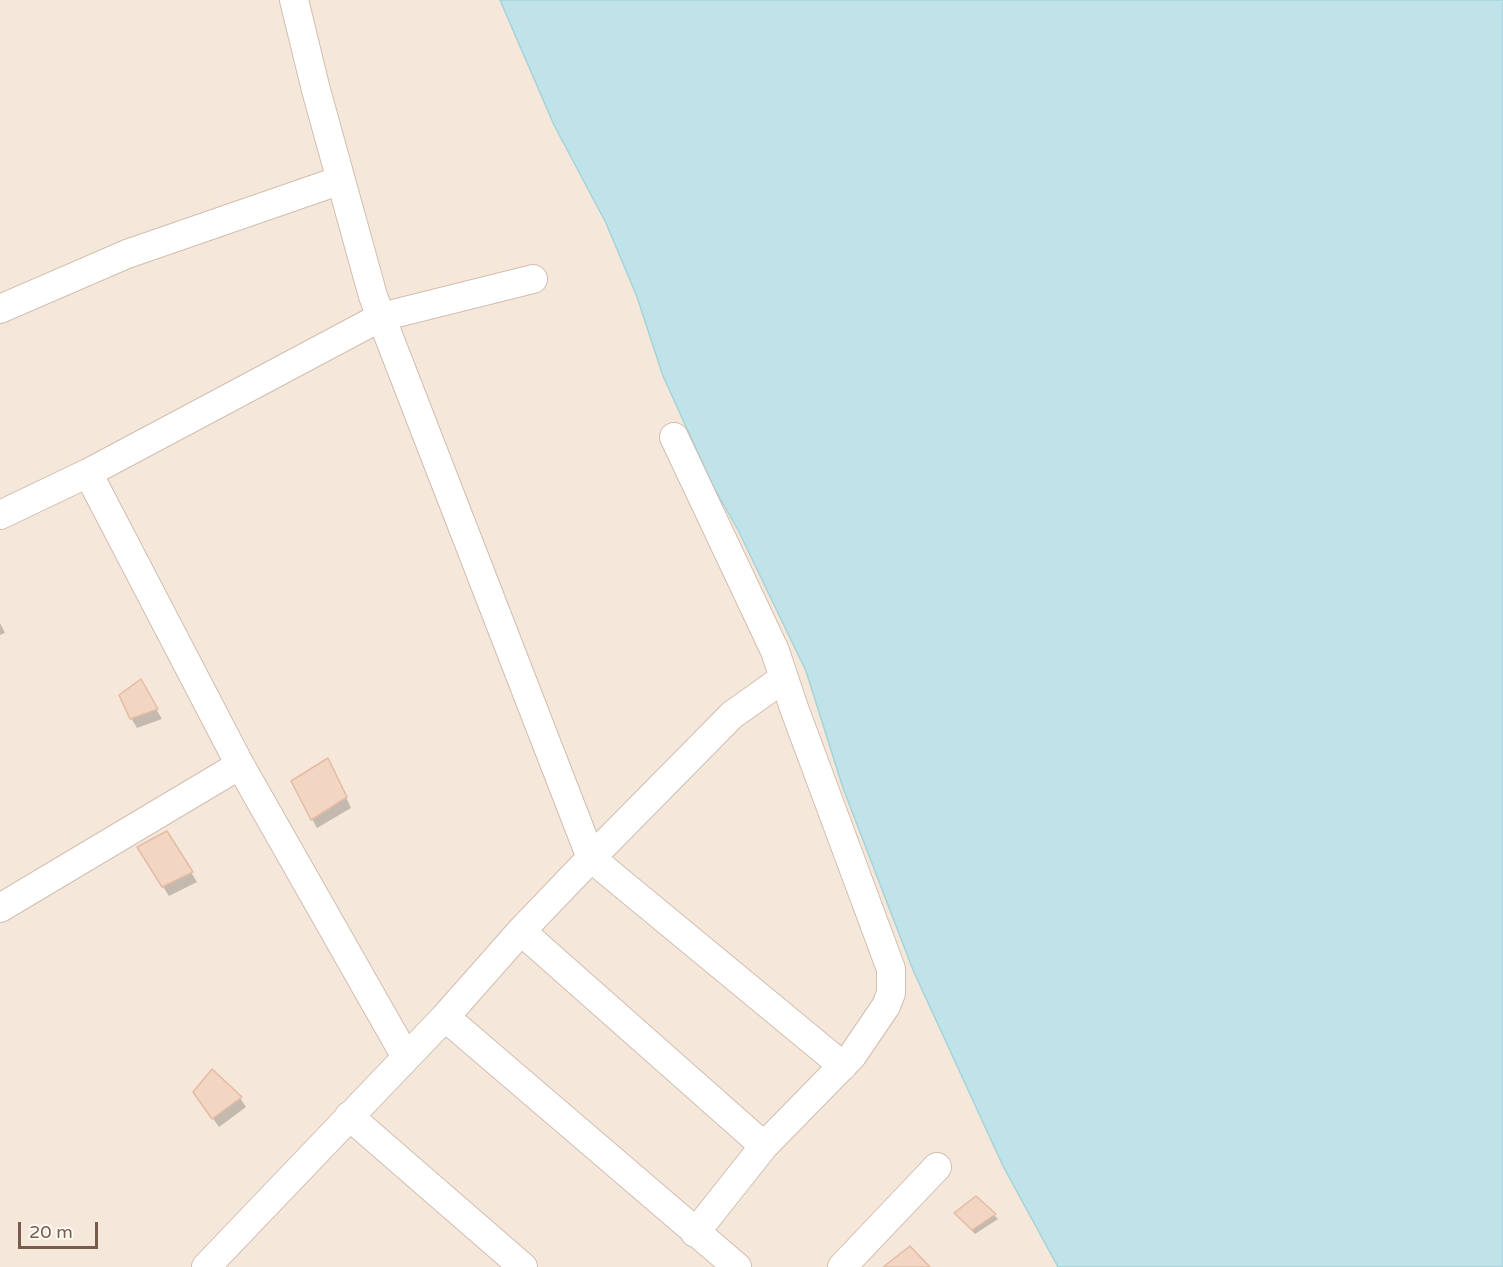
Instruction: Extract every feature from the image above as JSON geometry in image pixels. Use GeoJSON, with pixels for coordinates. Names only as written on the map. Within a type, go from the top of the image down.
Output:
{"type":"FeatureCollection","features":[{"type":"Feature","properties":{"kind":"street"},"geometry":{"type":"LineString","coordinates":[[294,0],[316,90],[373,296],[591,858],[843,1066]]}},
{"type":"Feature","properties":{"kind":"street"},"geometry":{"type":"LineString","coordinates":[[0,309],[126,254],[341,180]]}},
{"type":"Feature","properties":{"kind":"street"},"geometry":{"type":"LineString","coordinates":[[0,515],[88,473],[381,318],[533,279]]}},
{"type":"Feature","properties":{"kind":"street"},"geometry":{"type":"LineString","coordinates":[[674,437],[775,651],[891,969],[891,993],[886,1006],[852,1056],[764,1146],[695,1233]]}},
{"type":"Feature","properties":{"kind":"street"},"geometry":{"type":"LineString","coordinates":[[88,473],[240,765],[406,1057]]}},
{"type":"Feature","properties":{"kind":"street"},"geometry":{"type":"LineString","coordinates":[[206,1267],[445,1017],[521,931],[591,858],[732,715],[784,678]]}},
{"type":"Feature","properties":{"kind":"street"},"geometry":{"type":"LineString","coordinates":[[0,908],[240,765]]}},
{"type":"Feature","properties":{"kind":"street"},"geometry":{"type":"LineString","coordinates":[[521,931],[764,1146]]}},
{"type":"Feature","properties":{"kind":"street"},"geometry":{"type":"LineString","coordinates":[[445,1017],[737,1267]]}},
{"type":"Feature","properties":{"kind":"street"},"geometry":{"type":"LineString","coordinates":[[349,1116],[523,1267]]}},
{"type":"Feature","properties":{"kind":"street"},"geometry":{"type":"LineString","coordinates":[[842,1267],[937,1167]]}},
{"type":"Feature","properties":{"kind":"shaded area"},"geometry":{"type":"Polygon","coordinates":[[[0,0],[500,0],[554,125],[606,223],[713,486],[738,530],[806,671],[843,788],[913,970],[1003,1166],[1058,1267],[0,1267],[0,0]]]}},
{"type":"Feature","properties":{"kind":"water"},"geometry":{"type":"Polygon","coordinates":[[[500,0],[1503,0],[1503,1267],[1058,1267],[1003,1166],[913,970],[843,788],[806,671],[738,530],[713,486],[663,376],[637,297],[606,223],[554,125],[500,0]]]}},
{"type":"Feature","properties":{"kind":"building"},"geometry":{"type":"Polygon","coordinates":[[[141,679],[158,709],[130,719],[119,695],[141,679]]]}},
{"type":"Feature","properties":{"kind":"building"},"geometry":{"type":"Polygon","coordinates":[[[328,758],[347,797],[311,820],[291,781],[328,758]]]}},
{"type":"Feature","properties":{"kind":"building"},"geometry":{"type":"Polygon","coordinates":[[[167,831],[193,872],[162,887],[137,847],[167,831]]]}},
{"type":"Feature","properties":{"kind":"building"},"geometry":{"type":"Polygon","coordinates":[[[212,1069],[242,1097],[212,1119],[193,1092],[212,1069]]]}},
{"type":"Feature","properties":{"kind":"building"},"geometry":{"type":"Polygon","coordinates":[[[976,1196],[996,1214],[972,1230],[954,1213],[976,1196]]]}},
{"type":"Feature","properties":{"kind":"building"},"geometry":{"type":"Polygon","coordinates":[[[910,1246],[930,1267],[883,1267],[910,1246]]]}}]}
